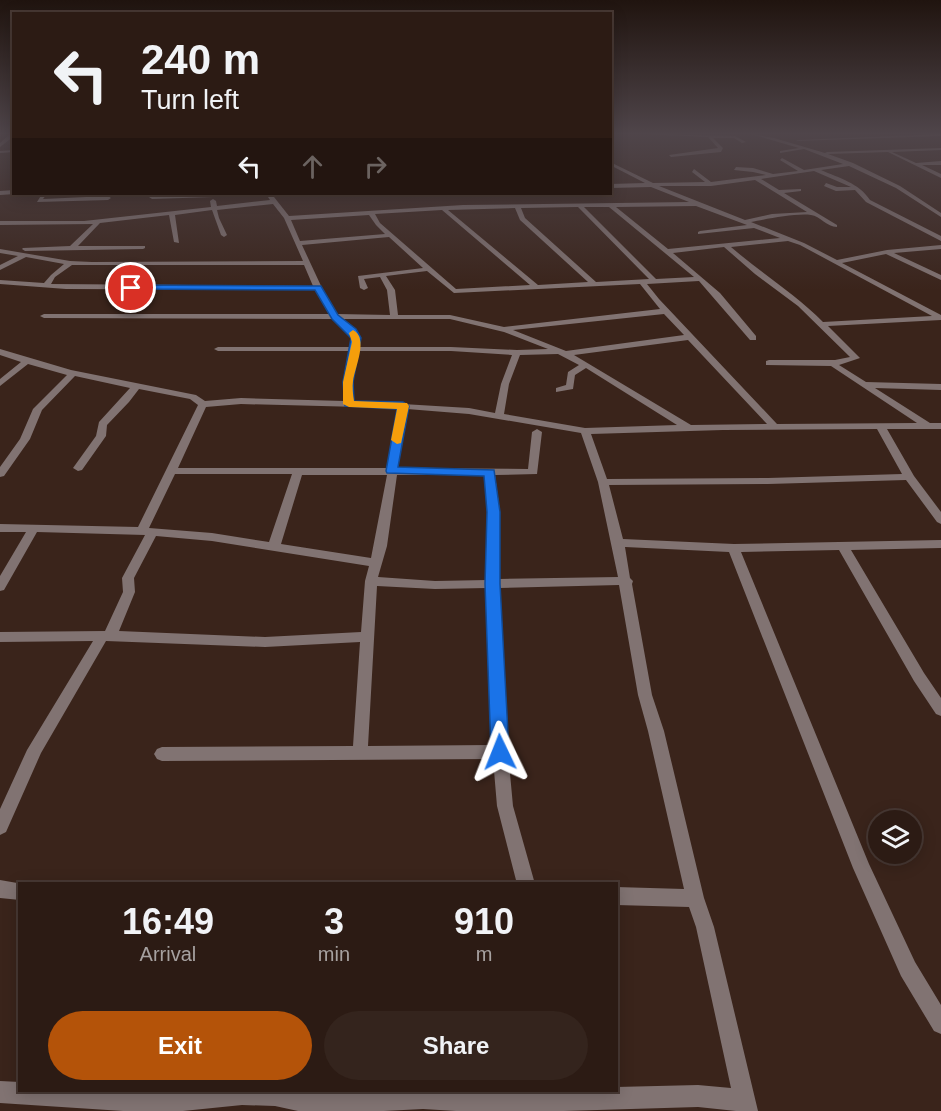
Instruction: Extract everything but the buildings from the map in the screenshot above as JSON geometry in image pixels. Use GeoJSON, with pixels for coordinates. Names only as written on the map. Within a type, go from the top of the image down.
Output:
{"type":"FeatureCollection","features":[{"type":"Feature","properties":{"kind":"street"},"geometry":{"type":"LineString","coordinates":[[612,186],[659,186]]}},
{"type":"Feature","properties":{"kind":"street"},"geometry":{"type":"LineString","coordinates":[[655,186],[696,204],[791,239],[941,318]]}},
{"type":"Feature","properties":{"kind":"street"},"geometry":{"type":"LineString","coordinates":[[768,186],[835,226]]}},
{"type":"Feature","properties":{"kind":"street"},"geometry":{"type":"LineString","coordinates":[[828,186],[836,189],[857,189]]}},
{"type":"Feature","properties":{"kind":"street"},"geometry":{"type":"LineString","coordinates":[[850,186],[866,195],[868,201],[941,239]]}},
{"type":"Feature","properties":{"kind":"street"},"geometry":{"type":"LineString","coordinates":[[896,186],[938,213]]}},
{"type":"Feature","properties":{"kind":"street"},"geometry":{"type":"LineString","coordinates":[[778,192],[799,190]]}},
{"type":"Feature","properties":{"kind":"street"},"geometry":{"type":"LineString","coordinates":[[43,195],[39,201],[108,198]]}},
{"type":"Feature","properties":{"kind":"street"},"geometry":{"type":"LineString","coordinates":[[152,197],[193,195]]}},
{"type":"Feature","properties":{"kind":"street"},"geometry":{"type":"LineString","coordinates":[[213,195],[213,208],[224,235]]}},
{"type":"Feature","properties":{"kind":"street"},"geometry":{"type":"LineString","coordinates":[[0,224],[65,224],[99,221],[213,208],[270,197],[303,195]]}},
{"type":"Feature","properties":{"kind":"street"},"geometry":{"type":"LineString","coordinates":[[270,197],[287,218],[318,288],[335,317],[352,331],[356,338],[356,349],[348,382],[349,404]]}},
{"type":"Feature","properties":{"kind":"street"},"geometry":{"type":"LineString","coordinates":[[81,208],[88,200]]}},
{"type":"Feature","properties":{"kind":"street"},"geometry":{"type":"LineString","coordinates":[[287,218],[443,208],[696,204]]}},
{"type":"Feature","properties":{"kind":"street"},"geometry":{"type":"LineString","coordinates":[[610,205],[701,279],[753,338]]}},
{"type":"Feature","properties":{"kind":"street"},"geometry":{"type":"LineString","coordinates":[[517,206],[522,219],[593,283]]}},
{"type":"Feature","properties":{"kind":"street"},"geometry":{"type":"LineString","coordinates":[[580,207],[599,229],[637,260],[654,281]]}},
{"type":"Feature","properties":{"kind":"street"},"geometry":{"type":"LineString","coordinates":[[443,208],[536,287]]}},
{"type":"Feature","properties":{"kind":"street"},"geometry":{"type":"LineString","coordinates":[[171,212],[177,242]]}},
{"type":"Feature","properties":{"kind":"street"},"geometry":{"type":"LineString","coordinates":[[371,213],[390,236],[454,291],[701,279]]}},
{"type":"Feature","properties":{"kind":"street"},"geometry":{"type":"LineString","coordinates":[[745,222],[772,216],[812,213]]}},
{"type":"Feature","properties":{"kind":"street"},"geometry":{"type":"LineString","coordinates":[[65,224],[73,216]]}},
{"type":"Feature","properties":{"kind":"street"},"geometry":{"type":"LineString","coordinates":[[73,247],[99,221]]}},
{"type":"Feature","properties":{"kind":"street"},"geometry":{"type":"LineString","coordinates":[[700,233],[754,226]]}},
{"type":"Feature","properties":{"kind":"street"},"geometry":{"type":"LineString","coordinates":[[299,243],[390,236]]}},
{"type":"Feature","properties":{"kind":"street"},"geometry":{"type":"LineString","coordinates":[[668,251],[791,239]]}},
{"type":"Feature","properties":{"kind":"street"},"geometry":{"type":"LineString","coordinates":[[726,246],[801,304],[856,358],[835,363],[769,363]]}},
{"type":"Feature","properties":{"kind":"street"},"geometry":{"type":"LineString","coordinates":[[3,250],[143,247]]}},
{"type":"Feature","properties":{"kind":"street"},"geometry":{"type":"LineString","coordinates":[[835,262],[887,252],[941,247]]}},
{"type":"Feature","properties":{"kind":"street"},"geometry":{"type":"LineString","coordinates":[[3,250],[70,263],[306,263]]}},
{"type":"Feature","properties":{"kind":"street"},"geometry":{"type":"LineString","coordinates":[[887,252],[941,278]]}},
{"type":"Feature","properties":{"kind":"street"},"geometry":{"type":"LineString","coordinates":[[0,268],[25,255]]}},
{"type":"Feature","properties":{"kind":"street"},"geometry":{"type":"LineString","coordinates":[[46,286],[53,276],[70,263]]}},
{"type":"Feature","properties":{"kind":"street"},"geometry":{"type":"LineString","coordinates":[[364,288],[360,277],[429,269]]}},
{"type":"Feature","properties":{"kind":"street"},"geometry":{"type":"LineString","coordinates":[[382,275],[391,290],[394,316]]}},
{"type":"Feature","properties":{"kind":"street"},"geometry":{"type":"LineString","coordinates":[[641,281],[774,426]]}},
{"type":"Feature","properties":{"kind":"street"},"geometry":{"type":"LineString","coordinates":[[0,282],[46,286],[318,288]]}},
{"type":"Feature","properties":{"kind":"street"},"geometry":{"type":"LineString","coordinates":[[506,328],[667,311]]}},
{"type":"Feature","properties":{"kind":"street"},"geometry":{"type":"LineString","coordinates":[[44,316],[450,317],[506,328],[560,352],[689,428]]}},
{"type":"Feature","properties":{"kind":"street"},"geometry":{"type":"LineString","coordinates":[[823,324],[941,318]]}},
{"type":"Feature","properties":{"kind":"street"},"geometry":{"type":"LineString","coordinates":[[218,349],[451,349],[517,353],[560,352],[691,337]]}},
{"type":"Feature","properties":{"kind":"street"},"geometry":{"type":"LineString","coordinates":[[0,352],[26,362],[72,374],[193,397],[203,404],[242,402],[403,406],[499,415],[585,431],[774,426],[941,426]]}},
{"type":"Feature","properties":{"kind":"street"},"geometry":{"type":"LineString","coordinates":[[499,415],[505,384],[517,353]]}},
{"type":"Feature","properties":{"kind":"street"},"geometry":{"type":"LineString","coordinates":[[0,384],[26,362]]}},
{"type":"Feature","properties":{"kind":"street"},"geometry":{"type":"LineString","coordinates":[[835,363],[926,425]]}},
{"type":"Feature","properties":{"kind":"street"},"geometry":{"type":"LineString","coordinates":[[559,390],[570,387],[571,374],[585,365]]}},
{"type":"Feature","properties":{"kind":"street"},"geometry":{"type":"LineString","coordinates":[[0,474],[25,440],[38,409],[72,374]]}},
{"type":"Feature","properties":{"kind":"street"},"geometry":{"type":"LineString","coordinates":[[78,468],[101,436],[102,424],[126,400],[137,385]]}},
{"type":"Feature","properties":{"kind":"street"},"geometry":{"type":"LineString","coordinates":[[866,385],[941,387]]}},
{"type":"Feature","properties":{"kind":"street"},"geometry":{"type":"LineString","coordinates":[[0,828],[35,750],[106,637],[129,592],[128,579],[172,471],[203,404]]}},
{"type":"Feature","properties":{"kind":"street"},"geometry":{"type":"LineString","coordinates":[[360,754],[371,581],[381,546],[403,406]]}},
{"type":"Feature","properties":{"kind":"street"},"geometry":{"type":"LineString","coordinates":[[880,427],[909,477],[941,520]]}},
{"type":"Feature","properties":{"kind":"street"},"geometry":{"type":"LineString","coordinates":[[0,1092],[123,1100],[183,1100],[242,1094],[275,1095],[315,1108],[423,1098],[516,1108],[579,1098],[686,1096],[745,1106],[705,927],[695,898],[656,731],[645,695],[634,641],[627,581],[618,543],[603,482],[585,431]]}},
{"type":"Feature","properties":{"kind":"street"},"geometry":{"type":"LineString","coordinates":[[172,471],[533,472],[537,432]]}},
{"type":"Feature","properties":{"kind":"street"},"geometry":{"type":"LineString","coordinates":[[274,546],[298,472]]}},
{"type":"Feature","properties":{"kind":"street"},"geometry":{"type":"LineString","coordinates":[[490,473],[494,512],[493,584],[500,752],[505,806],[525,882]]}},
{"type":"Feature","properties":{"kind":"street"},"geometry":{"type":"LineString","coordinates":[[603,482],[909,477]]}},
{"type":"Feature","properties":{"kind":"street"},"geometry":{"type":"LineString","coordinates":[[0,528],[147,531],[212,537],[375,562]]}},
{"type":"Feature","properties":{"kind":"street"},"geometry":{"type":"LineString","coordinates":[[0,587],[33,530]]}},
{"type":"Feature","properties":{"kind":"street"},"geometry":{"type":"LineString","coordinates":[[618,543],[734,548],[941,544]]}},
{"type":"Feature","properties":{"kind":"street"},"geometry":{"type":"LineString","coordinates":[[842,545],[918,676],[941,710]]}},
{"type":"Feature","properties":{"kind":"street"},"geometry":{"type":"LineString","coordinates":[[734,548],[788,686],[834,793],[862,868],[908,969],[941,1024]]}},
{"type":"Feature","properties":{"kind":"street"},"geometry":{"type":"LineString","coordinates":[[371,581],[410,584],[627,581]]}},
{"type":"Feature","properties":{"kind":"street"},"geometry":{"type":"LineString","coordinates":[[0,637],[106,637],[265,642],[367,638]]}},
{"type":"Feature","properties":{"kind":"street"},"geometry":{"type":"LineString","coordinates":[[162,754],[500,752]]}},
{"type":"Feature","properties":{"kind":"street"},"geometry":{"type":"LineString","coordinates":[[0,890],[18,891]]}},
{"type":"Feature","properties":{"kind":"street"},"geometry":{"type":"LineString","coordinates":[[618,896],[695,898]]}},
{"type":"Feature","properties":{"kind":"slow traffic"},"geometry":{"type":"LineString","coordinates":[[353,333],[357,342],[348,382],[349,404],[403,406],[397,440]]}},
{"type":"Feature","properties":{"kind":"route"},"geometry":{"type":"LineString","coordinates":[[131,288],[318,288],[335,317],[352,331],[356,338],[356,349],[348,382],[349,404],[403,406],[392,471],[490,473],[494,512],[493,584],[500,752]]}}]}
